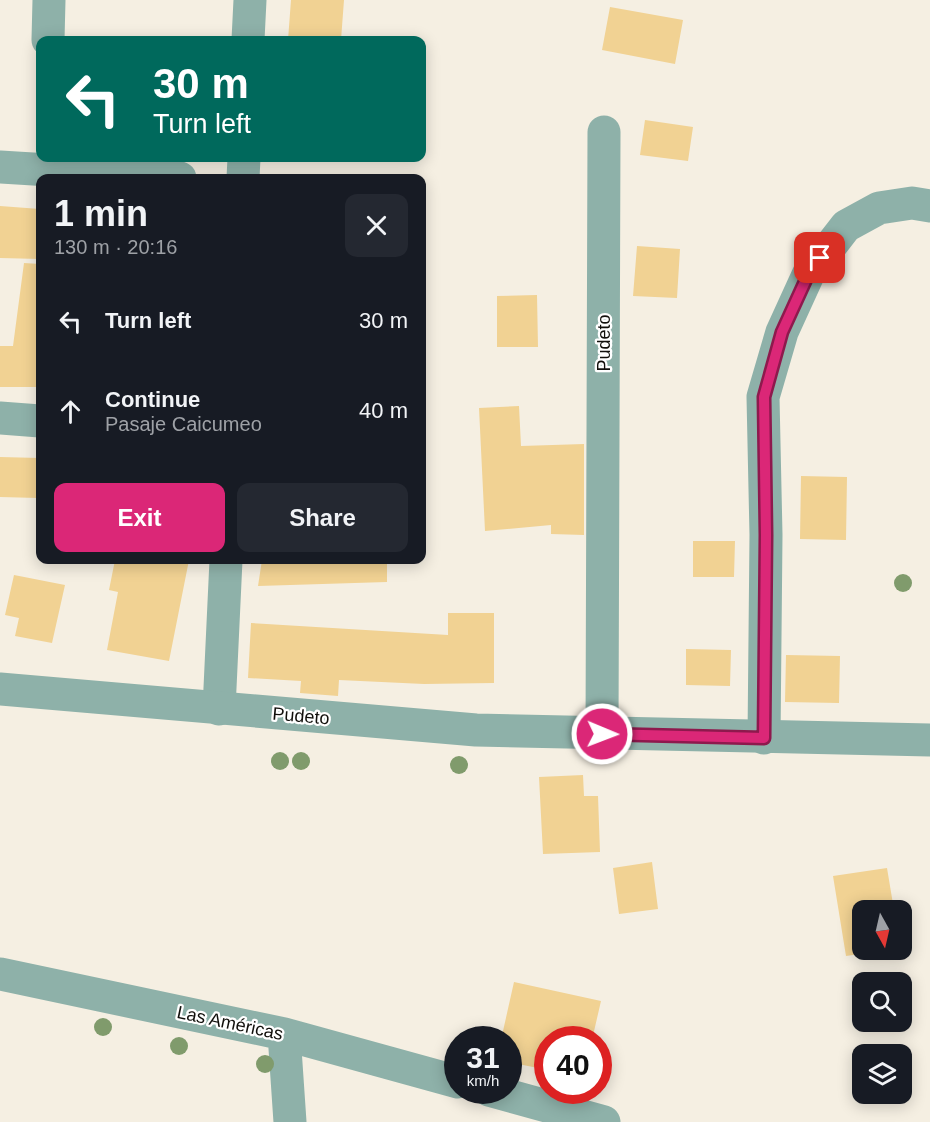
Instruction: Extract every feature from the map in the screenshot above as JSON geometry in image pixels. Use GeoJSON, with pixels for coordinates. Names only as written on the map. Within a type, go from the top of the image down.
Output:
{"type":"FeatureCollection","features":[{"type":"Feature","properties":{"kind":"street"},"geometry":{"type":"LineString","coordinates":[[48,36],[49,0]]}},
{"type":"Feature","properties":{"kind":"street"},"geometry":{"type":"LineString","coordinates":[[248,36],[250,0]]}},
{"type":"Feature","properties":{"kind":"street","name":"Pudeto"},"geometry":{"type":"LineString","coordinates":[[602,734],[604,132]]}},
{"type":"Feature","properties":{"kind":"street"},"geometry":{"type":"LineString","coordinates":[[0,167],[46,164],[142,174]]}},
{"type":"Feature","properties":{"kind":"street"},"geometry":{"type":"LineString","coordinates":[[764,738],[766,535],[764,397],[782,332],[808,275],[846,226],[879,208],[912,203],[930,206]]}},
{"type":"Feature","properties":{"kind":"street"},"geometry":{"type":"LineString","coordinates":[[0,418],[36,421]]}},
{"type":"Feature","properties":{"kind":"street"},"geometry":{"type":"LineString","coordinates":[[219,709],[226,564]]}},
{"type":"Feature","properties":{"kind":"street","name":"Pudeto"},"geometry":{"type":"LineString","coordinates":[[0,689],[476,730],[930,740]]}},
{"type":"Feature","properties":{"kind":"street","name":"Las Américas"},"geometry":{"type":"LineString","coordinates":[[0,974],[284,1034],[444,1078]]}},
{"type":"Feature","properties":{"kind":"street"},"geometry":{"type":"LineString","coordinates":[[284,1034],[290,1122]]}},
{"type":"Feature","properties":{"kind":"street"},"geometry":{"type":"LineString","coordinates":[[522,1099],[604,1122]]}},
{"type":"Feature","properties":{"kind":"building"},"geometry":{"type":"Polygon","coordinates":[[[291,0],[344,0],[341,36],[288,36],[291,0]]]}},
{"type":"Feature","properties":{"kind":"building"},"geometry":{"type":"Polygon","coordinates":[[[610,7],[683,20],[675,64],[602,50],[610,7]]]}},
{"type":"Feature","properties":{"kind":"building"},"geometry":{"type":"Polygon","coordinates":[[[645,120],[693,127],[688,161],[640,155],[645,120]]]}},
{"type":"Feature","properties":{"kind":"building"},"geometry":{"type":"Polygon","coordinates":[[[0,206],[36,209],[36,259],[0,258],[0,206]]]}},
{"type":"Feature","properties":{"kind":"building"},"geometry":{"type":"Polygon","coordinates":[[[637,246],[680,249],[677,298],[633,296],[637,246]]]}},
{"type":"Feature","properties":{"kind":"building"},"geometry":{"type":"Polygon","coordinates":[[[24,263],[36,264],[36,387],[0,387],[0,346],[13,346],[24,263]]]}},
{"type":"Feature","properties":{"kind":"building"},"geometry":{"type":"Polygon","coordinates":[[[537,295],[538,347],[497,347],[497,296],[537,295]]]}},
{"type":"Feature","properties":{"kind":"building"},"geometry":{"type":"Polygon","coordinates":[[[519,406],[521,446],[584,444],[584,535],[551,534],[551,525],[485,531],[479,408],[519,406]]]}},
{"type":"Feature","properties":{"kind":"building"},"geometry":{"type":"Polygon","coordinates":[[[0,457],[36,458],[36,498],[0,497],[0,457]]]}},
{"type":"Feature","properties":{"kind":"building"},"geometry":{"type":"Polygon","coordinates":[[[801,476],[847,477],[846,540],[800,539],[801,476]]]}},
{"type":"Feature","properties":{"kind":"building"},"geometry":{"type":"Polygon","coordinates":[[[693,541],[735,541],[734,577],[693,577],[693,541]]]}},
{"type":"Feature","properties":{"kind":"building"},"geometry":{"type":"Polygon","coordinates":[[[114,564],[188,564],[169,661],[107,650],[118,592],[109,590],[114,564]]]}},
{"type":"Feature","properties":{"kind":"building"},"geometry":{"type":"Polygon","coordinates":[[[261,564],[387,564],[387,582],[258,586],[261,564]]]}},
{"type":"Feature","properties":{"kind":"building"},"geometry":{"type":"Polygon","coordinates":[[[14,575],[65,585],[52,643],[15,636],[19,618],[5,615],[14,575]]]}},
{"type":"Feature","properties":{"kind":"building"},"geometry":{"type":"Polygon","coordinates":[[[448,613],[494,613],[494,683],[424,684],[339,680],[338,696],[300,693],[301,681],[248,678],[251,623],[448,635],[448,613]]]}},
{"type":"Feature","properties":{"kind":"building"},"geometry":{"type":"Polygon","coordinates":[[[686,649],[731,650],[730,686],[686,685],[686,649]]]}},
{"type":"Feature","properties":{"kind":"building"},"geometry":{"type":"Polygon","coordinates":[[[786,655],[840,656],[839,703],[785,702],[786,655]]]}},
{"type":"Feature","properties":{"kind":"building"},"geometry":{"type":"Polygon","coordinates":[[[583,775],[584,796],[598,796],[600,852],[543,854],[539,777],[583,775]]]}},
{"type":"Feature","properties":{"kind":"building"},"geometry":{"type":"Polygon","coordinates":[[[652,862],[658,909],[619,914],[613,868],[652,862]]]}},
{"type":"Feature","properties":{"kind":"building"},"geometry":{"type":"Polygon","coordinates":[[[887,868],[892,900],[852,900],[852,955],[846,956],[833,876],[887,868]]]}},
{"type":"Feature","properties":{"kind":"building"},"geometry":{"type":"Polygon","coordinates":[[[514,982],[601,1001],[595,1026],[534,1026],[534,1067],[522,1065],[522,1026],[504,1026],[514,982]]]}},
{"type":"Feature","properties":{"kind":"route"},"geometry":{"type":"LineString","coordinates":[[602,734],[764,738],[766,535],[764,397],[782,332],[808,275],[820,258]]}}]}
